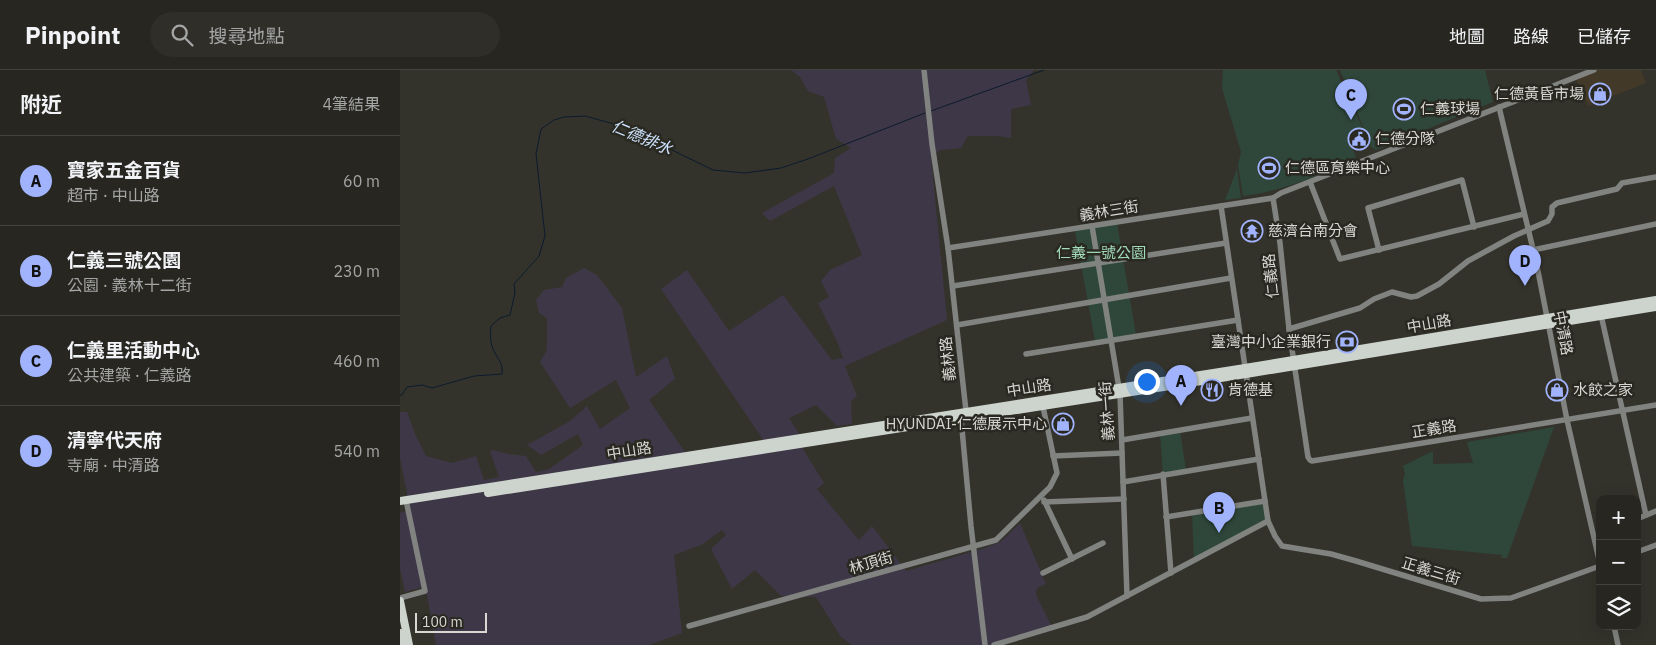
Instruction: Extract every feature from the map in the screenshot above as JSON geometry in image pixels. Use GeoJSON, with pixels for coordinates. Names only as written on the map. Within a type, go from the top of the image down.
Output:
{"type":"FeatureCollection","features":[{"type":"Feature","properties":{"kind":"main road","name":"中山路"},"geometry":{"type":"LineString","coordinates":[[403,503],[961,418],[1042,403],[1548,321],[1656,300]]}},
{"type":"Feature","properties":{"kind":"main road","name":"中山路"},"geometry":{"type":"LineString","coordinates":[[1548,321],[1601,316],[1656,306]]}},
{"type":"Feature","properties":{"kind":"main road","name":"中山路"},"geometry":{"type":"LineString","coordinates":[[403,503],[966,412],[1042,403]]}},
{"type":"Feature","properties":{"kind":"main road"},"geometry":{"type":"LineString","coordinates":[[400,599],[409,645]]}},
{"type":"Feature","properties":{"kind":"main road"},"geometry":{"type":"LineString","coordinates":[[400,633],[402,645]]}},
{"type":"Feature","properties":{"kind":"street","name":"義林路"},"geometry":{"type":"LineString","coordinates":[[924,70],[932,144],[953,286],[966,412]]}},
{"type":"Feature","properties":{"kind":"street"},"geometry":{"type":"LineString","coordinates":[[1273,198],[1281,193],[1594,70]]}},
{"type":"Feature","properties":{"kind":"street","name":"中清路"},"geometry":{"type":"LineString","coordinates":[[1499,107],[1533,250],[1568,420],[1596,531]]}},
{"type":"Feature","properties":{"kind":"street"},"geometry":{"type":"LineString","coordinates":[[1289,329],[1360,308],[1374,299],[1392,292],[1411,297],[1417,296],[1438,284],[1468,262],[1514,236],[1548,221],[1552,214],[1552,207],[1557,203],[1617,189],[1622,183],[1656,177]]}},
{"type":"Feature","properties":{"kind":"street"},"geometry":{"type":"LineString","coordinates":[[1379,250],[1368,208],[1462,180],[1474,226]]}},
{"type":"Feature","properties":{"kind":"street"},"geometry":{"type":"LineString","coordinates":[[1310,182],[1340,259],[1524,214]]}},
{"type":"Feature","properties":{"kind":"street","name":"義林三街"},"geometry":{"type":"LineString","coordinates":[[948,248],[1273,198]]}},
{"type":"Feature","properties":{"kind":"street","name":"仁義路"},"geometry":{"type":"LineString","coordinates":[[1273,198],[1294,363]]}},
{"type":"Feature","properties":{"kind":"street"},"geometry":{"type":"LineString","coordinates":[[994,645],[1087,617],[1268,521],[1220,206]]}},
{"type":"Feature","properties":{"kind":"street"},"geometry":{"type":"LineString","coordinates":[[1533,250],[1656,224]]}},
{"type":"Feature","properties":{"kind":"street","name":"義林一街"},"geometry":{"type":"LineString","coordinates":[[1092,226],[1120,391],[1127,596]]}},
{"type":"Feature","properties":{"kind":"street"},"geometry":{"type":"LineString","coordinates":[[953,286],[1226,243]]}},
{"type":"Feature","properties":{"kind":"street"},"geometry":{"type":"LineString","coordinates":[[957,325],[1231,278]]}},
{"type":"Feature","properties":{"kind":"street"},"geometry":{"type":"LineString","coordinates":[[1601,316],[1646,515]]}},
{"type":"Feature","properties":{"kind":"street"},"geometry":{"type":"LineString","coordinates":[[1026,354],[1238,320]]}},
{"type":"Feature","properties":{"kind":"street","name":"正義路"},"geometry":{"type":"LineString","coordinates":[[1294,363],[1308,457],[1312,461],[1656,405]]}},
{"type":"Feature","properties":{"kind":"street","name":"林頂街"},"geometry":{"type":"LineString","coordinates":[[689,626],[996,540],[1050,487],[1057,473],[1042,403]]}},
{"type":"Feature","properties":{"kind":"street"},"geometry":{"type":"LineString","coordinates":[[966,412],[961,418],[984,645]]}},
{"type":"Feature","properties":{"kind":"street"},"geometry":{"type":"LineString","coordinates":[[1122,440],[1252,418]]}},
{"type":"Feature","properties":{"kind":"street"},"geometry":{"type":"LineString","coordinates":[[1053,456],[1122,453]]}},
{"type":"Feature","properties":{"kind":"street"},"geometry":{"type":"LineString","coordinates":[[1123,482],[1258,459]]}},
{"type":"Feature","properties":{"kind":"street"},"geometry":{"type":"LineString","coordinates":[[1163,474],[1170,573]]}},
{"type":"Feature","properties":{"kind":"street"},"geometry":{"type":"LineString","coordinates":[[1044,493],[1044,502],[1072,559]]}},
{"type":"Feature","properties":{"kind":"street"},"geometry":{"type":"LineString","coordinates":[[1044,502],[1124,499]]}},
{"type":"Feature","properties":{"kind":"street"},"geometry":{"type":"LineString","coordinates":[[1166,517],[1265,501]]}},
{"type":"Feature","properties":{"kind":"street"},"geometry":{"type":"LineString","coordinates":[[400,599],[424,591],[403,503]]}},
{"type":"Feature","properties":{"kind":"street"},"geometry":{"type":"LineString","coordinates":[[1641,517],[1656,511]]}},
{"type":"Feature","properties":{"kind":"street","name":"正義三街"},"geometry":{"type":"LineString","coordinates":[[1268,521],[1282,546],[1356,560],[1481,599],[1511,598],[1596,566]]}},
{"type":"Feature","properties":{"kind":"street"},"geometry":{"type":"LineString","coordinates":[[1044,574],[1104,543]]}},
{"type":"Feature","properties":{"kind":"street"},"geometry":{"type":"LineString","coordinates":[[1641,550],[1656,544]]}},
{"type":"Feature","properties":{"kind":"street"},"geometry":{"type":"LineString","coordinates":[[1615,630],[1618,645]]}},
{"type":"Feature","properties":{"kind":"shaded area"},"geometry":{"type":"Polygon","coordinates":[[[791,70],[1034,70],[1026,80],[1031,105],[1011,109],[1011,138],[968,136],[961,148],[940,150],[931,157],[947,320],[845,366],[857,396],[851,401],[852,424],[837,426],[816,405],[789,418],[798,432],[803,449],[824,483],[817,489],[859,540],[872,526],[906,571],[1000,542],[1020,523],[1046,584],[1037,588],[1036,595],[1052,627],[992,645],[852,645],[841,637],[816,597],[781,596],[755,570],[732,589],[711,549],[726,535],[722,530],[701,545],[674,555],[682,633],[649,645],[436,645],[427,595],[423,587],[405,592],[400,568],[400,513],[406,511],[407,493],[400,458],[400,412],[407,412],[426,456],[452,463],[476,456],[484,480],[499,477],[490,451],[526,456],[536,472],[549,469],[583,445],[578,434],[541,455],[527,445],[570,421],[587,406],[600,429],[630,408],[616,380],[570,408],[540,362],[547,350],[547,318],[539,313],[536,300],[544,290],[562,287],[566,278],[584,268],[597,275],[622,308],[636,377],[667,356],[675,379],[649,400],[694,465],[760,454],[762,438],[661,289],[687,270],[729,331],[783,295],[832,360],[843,358],[837,341],[818,303],[829,297],[821,281],[830,270],[862,255],[834,186],[770,221],[762,213],[834,173],[835,158],[851,148],[836,139],[824,97],[808,91],[800,77],[791,70]]]}},
{"type":"Feature","properties":{"kind":"shaded area","name":"仁德黃昏市場"},"geometry":{"type":"Polygon","coordinates":[[[1599,70],[1641,70],[1646,83],[1588,106],[1576,79],[1599,70]]]}},
{"type":"Feature","properties":{"kind":"green space"},"geometry":{"type":"Polygon","coordinates":[[[1223,70],[1336,70],[1363,129],[1347,136],[1357,160],[1287,186],[1243,196],[1238,165],[1241,152],[1222,88],[1223,70]]]}},
{"type":"Feature","properties":{"kind":"green space"},"geometry":{"type":"Polygon","coordinates":[[[1340,70],[1485,70],[1493,102],[1376,150],[1371,147],[1340,70]]]}},
{"type":"Feature","properties":{"kind":"green space"},"geometry":{"type":"Polygon","coordinates":[[[1237,169],[1241,198],[1225,200],[1237,169]]]}},
{"type":"Feature","properties":{"kind":"green space","name":"仁義一號公園"},"geometry":{"type":"Polygon","coordinates":[[[1117,223],[1136,335],[1095,341],[1075,231],[1117,223]]]}},
{"type":"Feature","properties":{"kind":"green space"},"geometry":{"type":"Polygon","coordinates":[[[1554,427],[1507,558],[1501,558],[1502,555],[1412,546],[1403,480],[1405,474],[1403,466],[1433,451],[1433,464],[1473,463],[1467,442],[1554,427]]]}},
{"type":"Feature","properties":{"kind":"green space"},"geometry":{"type":"Polygon","coordinates":[[[1180,430],[1186,471],[1163,474],[1160,433],[1180,430]]]}},
{"type":"Feature","properties":{"kind":"green space"},"geometry":{"type":"Polygon","coordinates":[[[1265,501],[1268,521],[1194,560],[1192,513],[1265,501]]]}},
{"type":"Feature","properties":{"kind":"waterway","name":"仁德排水"},"geometry":{"type":"LineString","coordinates":[[931,111],[1044,70]]}},
{"type":"Feature","properties":{"kind":"waterway","name":"仁德排水"},"geometry":{"type":"LineString","coordinates":[[400,395],[402,395],[407,387],[422,385],[432,388],[474,376],[502,374],[501,364],[492,345],[490,336],[491,326],[500,318],[510,315],[515,293],[514,284],[539,256],[545,236],[536,154],[541,129],[554,120],[564,117],[585,116],[625,127],[713,170],[745,173],[781,168],[925,113]]}},
{"type":"Feature","properties":{"kind":"place","name":"仁德黃昏市場"},"geometry":{"type":"Point","coordinates":[1600,94]}},
{"type":"Feature","properties":{"kind":"place","name":"仁義球場"},"geometry":{"type":"Point","coordinates":[1404,109]}},
{"type":"Feature","properties":{"kind":"place","name":"仁義里活動中心"},"geometry":{"type":"Point","coordinates":[1351,120]}},
{"type":"Feature","properties":{"kind":"place","name":"仁德分隊"},"geometry":{"type":"Point","coordinates":[1359,139]}},
{"type":"Feature","properties":{"kind":"place","name":"仁德區育樂中心"},"geometry":{"type":"Point","coordinates":[1269,168]}},
{"type":"Feature","properties":{"kind":"place","name":"慈濟台南分會"},"geometry":{"type":"Point","coordinates":[1252,231]}},
{"type":"Feature","properties":{"kind":"place","name":"清寧代天府"},"geometry":{"type":"Point","coordinates":[1525,286]}},
{"type":"Feature","properties":{"kind":"place","name":"臺灣中小企業銀行"},"geometry":{"type":"Point","coordinates":[1347,342]}},
{"type":"Feature","properties":{"kind":"place","name":"肯德基"},"geometry":{"type":"Point","coordinates":[1212,390]}},
{"type":"Feature","properties":{"kind":"place","name":"水餃之家"},"geometry":{"type":"Point","coordinates":[1557,390]}},
{"type":"Feature","properties":{"kind":"place","name":"寶家五金百貨"},"geometry":{"type":"Point","coordinates":[1181,406]}},
{"type":"Feature","properties":{"kind":"place","name":"HYUNDAI-仁德展示中心"},"geometry":{"type":"Point","coordinates":[1063,424]}},
{"type":"Feature","properties":{"kind":"place","name":"仁義三號公園"},"geometry":{"type":"Point","coordinates":[1219,533]}}]}
